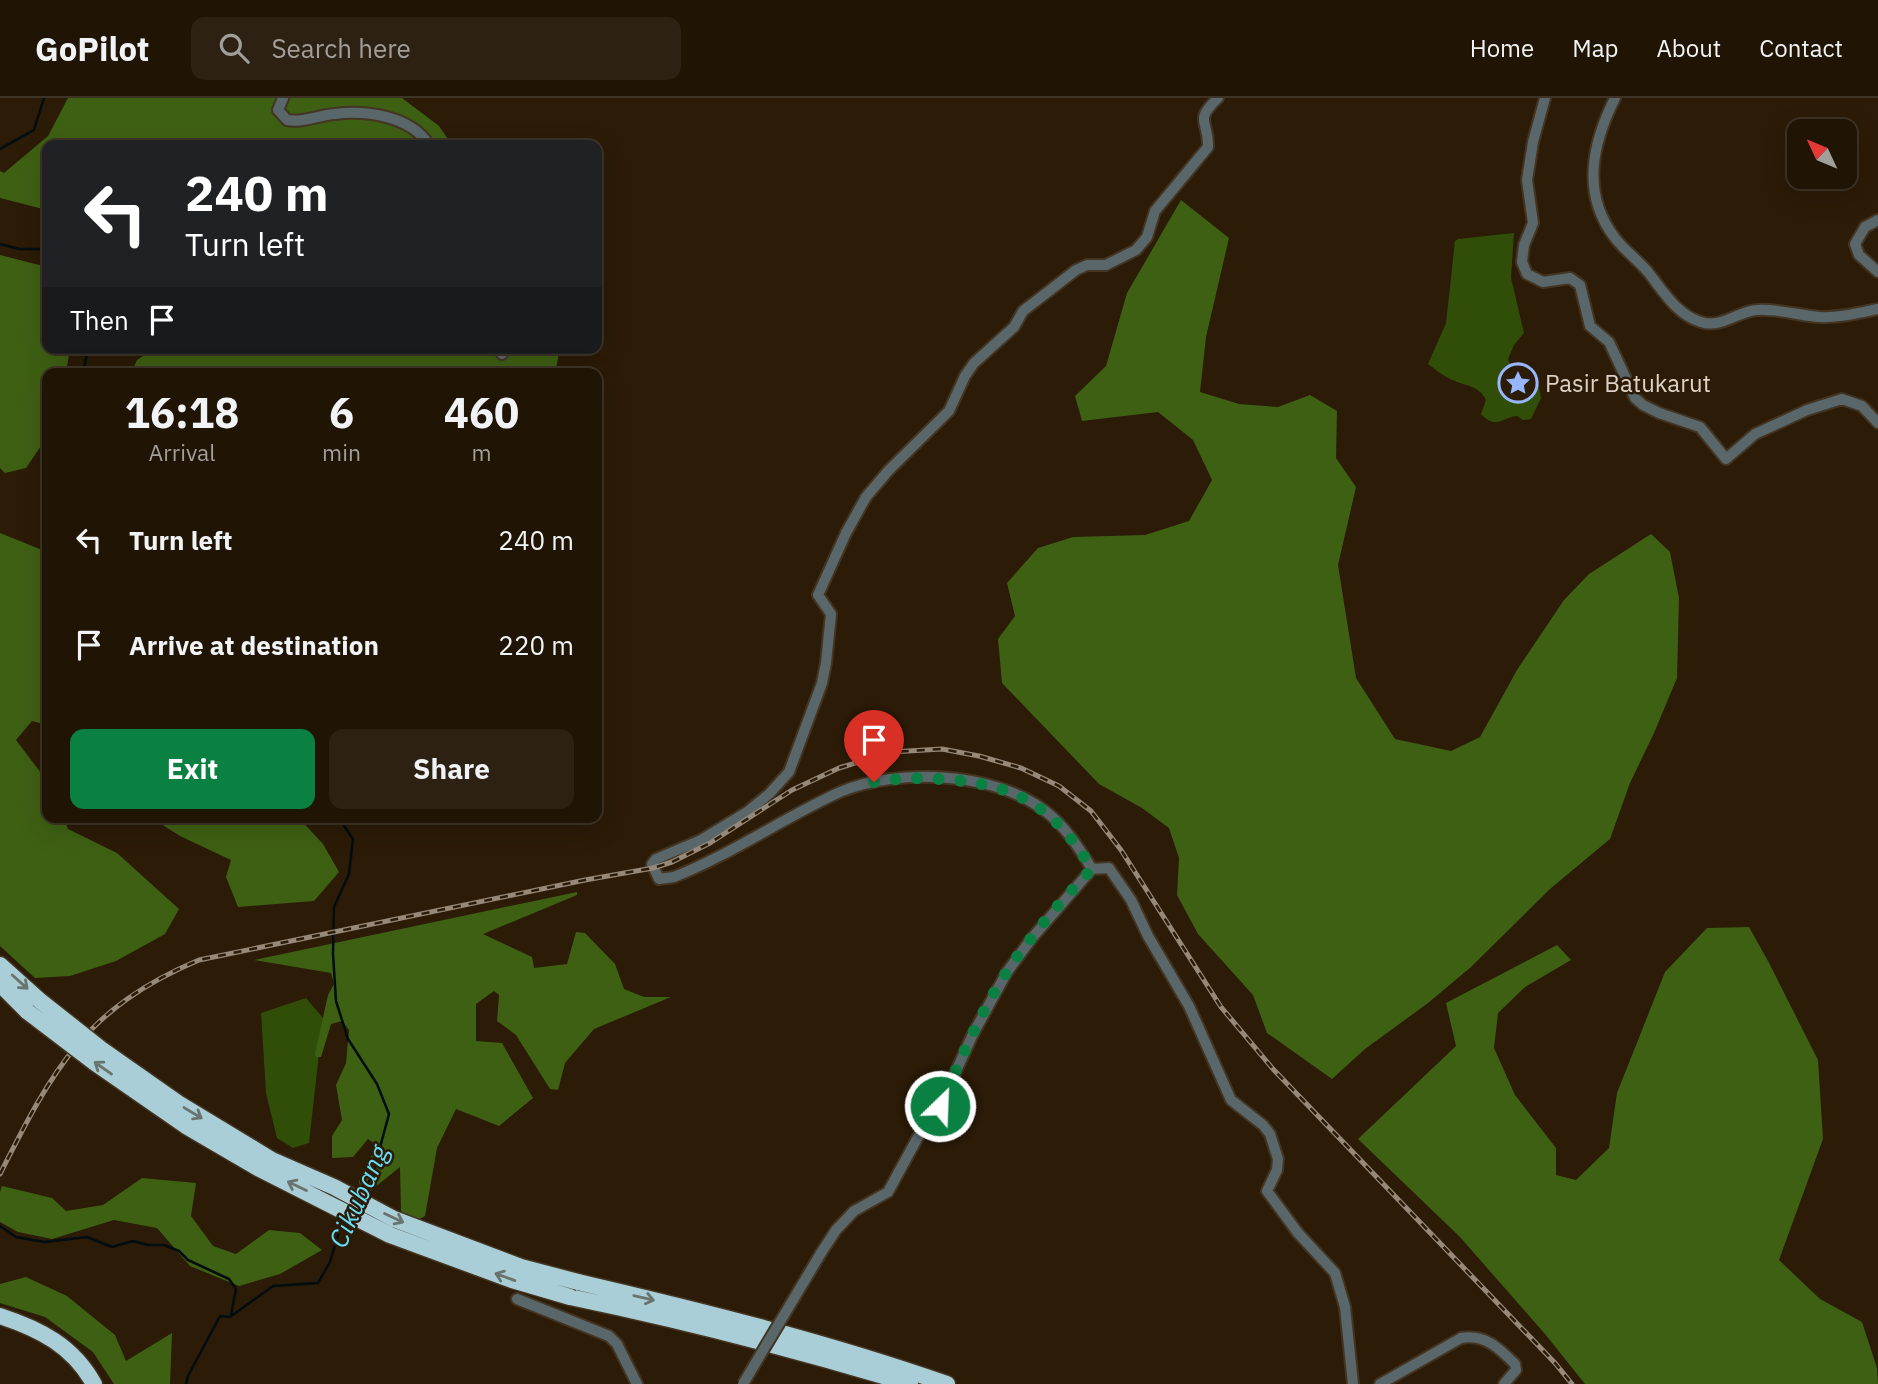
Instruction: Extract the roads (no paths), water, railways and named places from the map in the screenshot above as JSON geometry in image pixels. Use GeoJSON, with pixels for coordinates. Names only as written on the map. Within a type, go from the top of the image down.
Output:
{"type":"FeatureCollection","features":[{"type":"Feature","properties":{"kind":"highway"},"geometry":{"type":"LineString","coordinates":[[0,965],[34,1006],[95,1063],[186,1126],[258,1168],[390,1235],[513,1280],[691,1308],[860,1355],[947,1384]]}},
{"type":"Feature","properties":{"kind":"highway"},"geometry":{"type":"LineString","coordinates":[[0,984],[34,1006]]}},
{"type":"Feature","properties":{"kind":"highway"},"geometry":{"type":"LineString","coordinates":[[574,1289],[798,1350],[910,1384]]}},
{"type":"Feature","properties":{"kind":"highway"},"geometry":{"type":"LineString","coordinates":[[0,1316],[48,1335],[76,1360],[94,1384]]}},
{"type":"Feature","properties":{"kind":"street"},"geometry":{"type":"LineString","coordinates":[[283,98],[278,110],[287,120],[334,114],[375,114],[412,127],[424,140]]}},
{"type":"Feature","properties":{"kind":"street"},"geometry":{"type":"LineString","coordinates":[[1092,869],[1075,842],[1055,820],[1017,794],[981,782],[922,777],[874,782],[841,792],[674,877],[659,879],[652,864],[656,859],[701,840],[747,812],[785,778],[792,767],[822,683],[826,663],[831,614],[818,595],[862,503],[889,470],[946,414],[971,367],[1014,327],[1023,311],[1080,268],[1109,264],[1129,256],[1143,242],[1155,211],[1208,147],[1204,113],[1218,98]]}},
{"type":"Feature","properties":{"kind":"street"},"geometry":{"type":"LineString","coordinates":[[1545,98],[1533,142],[1527,180],[1533,223],[1524,245],[1522,262],[1527,274],[1543,282],[1570,278],[1580,285],[1590,326],[1609,342],[1635,398],[1659,413],[1700,427],[1726,459],[1755,434],[1807,410],[1842,400],[1862,406],[1878,423]]}},
{"type":"Feature","properties":{"kind":"street"},"geometry":{"type":"LineString","coordinates":[[1615,98],[1594,156],[1592,176],[1595,200],[1616,239],[1686,315],[1699,322],[1712,324],[1756,310],[1825,317],[1878,309]]}},
{"type":"Feature","properties":{"kind":"street"},"geometry":{"type":"LineString","coordinates":[[1878,220],[1865,227],[1855,244],[1859,256],[1878,272]]}},
{"type":"Feature","properties":{"kind":"street"},"geometry":{"type":"LineString","coordinates":[[743,1384],[836,1230],[854,1211],[888,1192],[918,1138],[940,1106],[973,1034],[1007,972],[1032,938],[1092,869],[1109,869],[1116,878],[1189,1006],[1231,1100],[1270,1134],[1278,1159],[1277,1170],[1266,1191],[1298,1233],[1335,1273],[1345,1307],[1353,1384]]}},
{"type":"Feature","properties":{"kind":"street"},"geometry":{"type":"LineString","coordinates":[[517,1299],[609,1336],[617,1344],[637,1384]]}},
{"type":"Feature","properties":{"kind":"street"},"geometry":{"type":"LineString","coordinates":[[1380,1384],[1461,1338],[1475,1337],[1493,1344],[1516,1364],[1516,1370],[1504,1384]]}},
{"type":"Feature","properties":{"kind":"waterway","name":"Cikubang"},"geometry":{"type":"LineString","coordinates":[[0,149],[34,130],[44,98]]}},
{"type":"Feature","properties":{"kind":"waterway","name":"Cikubang"},"geometry":{"type":"LineString","coordinates":[[0,244],[19,249],[42,249]]}},
{"type":"Feature","properties":{"kind":"waterway","name":"Cikubang"},"geometry":{"type":"LineString","coordinates":[[84,368],[87,354]]}},
{"type":"Feature","properties":{"kind":"waterway","name":"Cikubang"},"geometry":{"type":"LineString","coordinates":[[342,823],[353,839],[349,874],[334,907],[336,1001],[348,1039],[377,1084],[389,1114],[372,1177],[361,1193]]}},
{"type":"Feature","properties":{"kind":"waterway","name":"Cikubang"},"geometry":{"type":"LineString","coordinates":[[186,1384],[220,1316],[230,1317],[273,1286],[318,1283],[330,1262],[343,1219]]}},
{"type":"Feature","properties":{"kind":"waterway"},"geometry":{"type":"LineString","coordinates":[[0,1226],[16,1237],[44,1242],[87,1237],[112,1247],[133,1241],[164,1245],[179,1251],[188,1260],[229,1279],[236,1289],[231,1315]]}},
{"type":"Feature","properties":{"kind":"railway"},"geometry":{"type":"LineString","coordinates":[[0,1174],[56,1073],[100,1021],[127,999],[199,960],[653,868],[672,862],[710,843],[792,790],[839,768],[891,752],[942,749],[1021,768],[1059,786],[1091,811],[1121,850],[1221,1007],[1273,1069],[1555,1363],[1572,1384]]}},
{"type":"Feature","properties":{"kind":"place","name":"Pasir Batukarut"},"geometry":{"type":"Point","coordinates":[1518,383]}}]}
